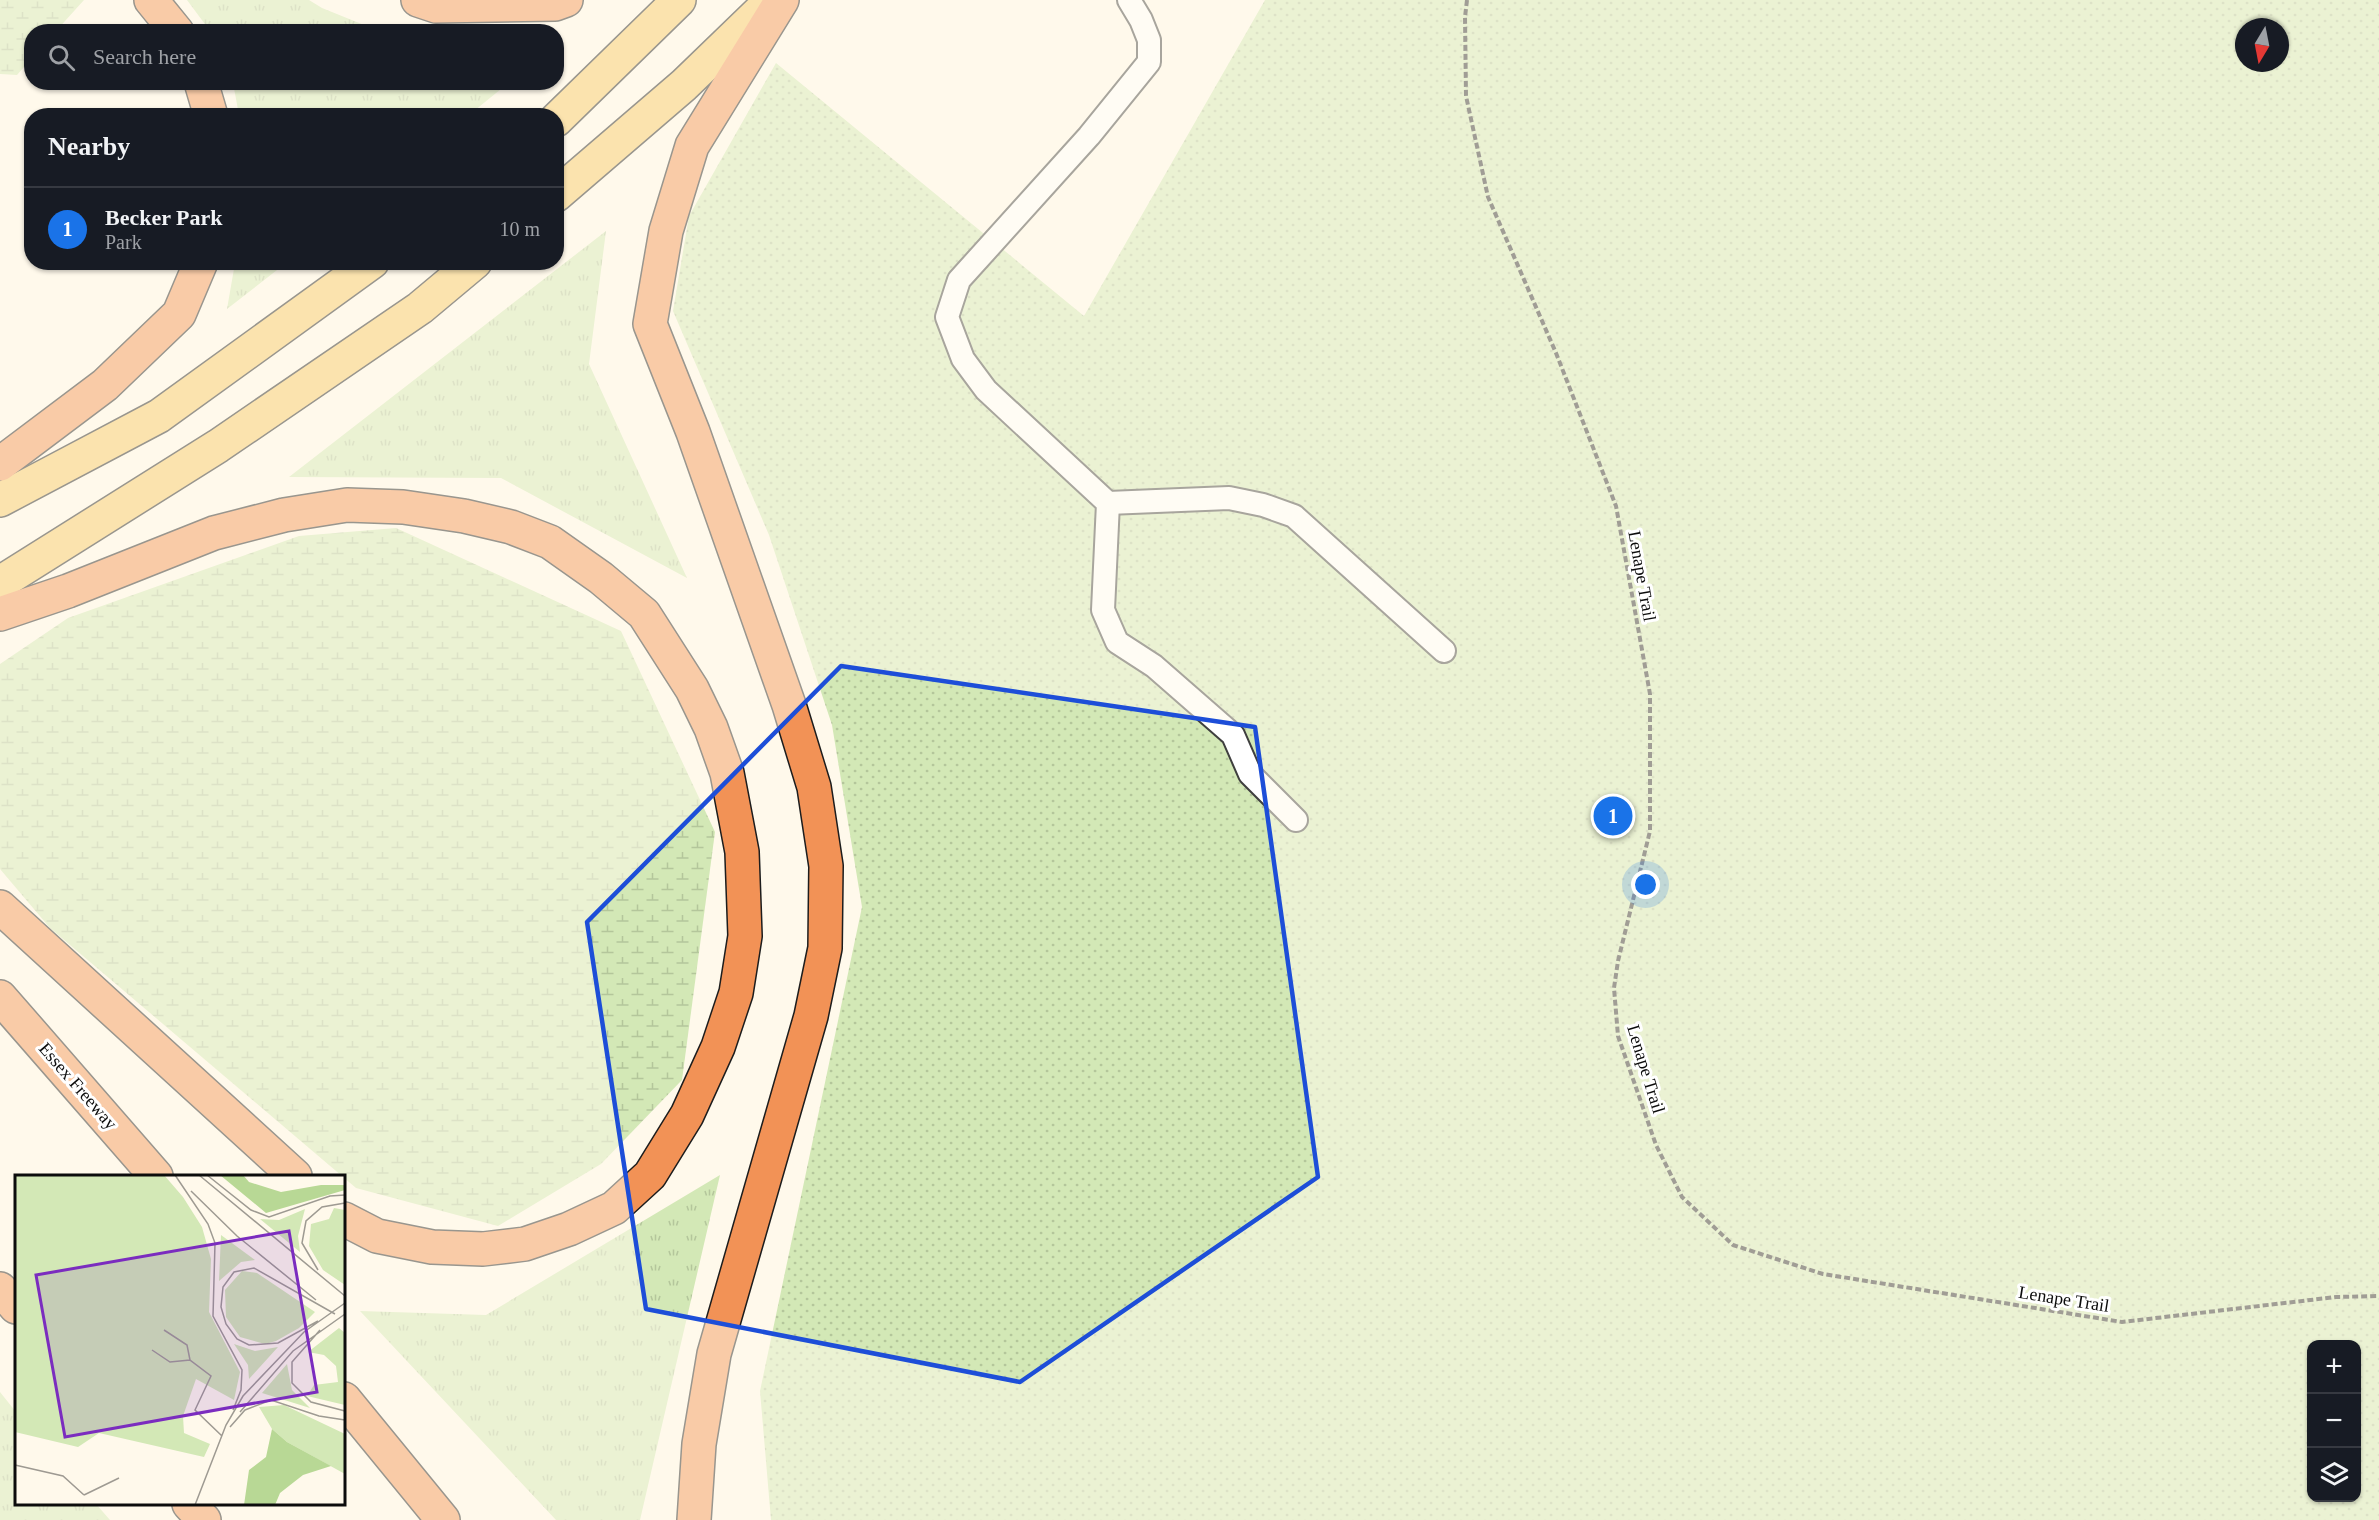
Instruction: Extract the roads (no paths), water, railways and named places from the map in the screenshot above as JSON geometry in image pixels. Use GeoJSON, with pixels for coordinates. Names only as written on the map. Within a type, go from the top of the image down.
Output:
{"type":"FeatureCollection","features":[{"type":"Feature","properties":{"kind":"highway"},"geometry":{"type":"LineString","coordinates":[[151,0],[170,24]]}},
{"type":"Feature","properties":{"kind":"highway"},"geometry":{"type":"LineString","coordinates":[[418,0],[436,6],[555,4],[566,0]]}},
{"type":"Feature","properties":{"kind":"highway"},"geometry":{"type":"LineString","coordinates":[[694,1520],[699,1444],[714,1354],[811,1016],[825,948],[826,866],[814,787],[789,705],[693,432],[650,324],[666,231],[692,146],[782,0]]}},
{"type":"Feature","properties":{"kind":"highway"},"geometry":{"type":"LineString","coordinates":[[203,90],[209,108]]}},
{"type":"Feature","properties":{"kind":"highway"},"geometry":{"type":"LineString","coordinates":[[0,464],[105,384],[179,314],[198,270]]}},
{"type":"Feature","properties":{"kind":"highway"},"geometry":{"type":"LineString","coordinates":[[0,614],[68,591],[213,533],[284,515],[347,505],[403,507],[464,516],[511,527],[550,542],[601,578],[644,614],[692,689],[711,728],[727,773],[742,852],[745,936],[736,993],[718,1047],[687,1115],[650,1174],[614,1208],[569,1229],[525,1244],[483,1249],[432,1247],[377,1236],[345,1220]]}},
{"type":"Feature","properties":{"kind":"highway"},"geometry":{"type":"LineString","coordinates":[[0,907],[294,1175]]}},
{"type":"Feature","properties":{"kind":"highway","name":"Essex Freeway"},"geometry":{"type":"LineString","coordinates":[[0,997],[155,1175]]}},
{"type":"Feature","properties":{"kind":"highway"},"geometry":{"type":"LineString","coordinates":[[0,1289],[15,1306]]}},
{"type":"Feature","properties":{"kind":"highway"},"geometry":{"type":"LineString","coordinates":[[345,1400],[443,1520]]}},
{"type":"Feature","properties":{"kind":"highway"},"geometry":{"type":"LineString","coordinates":[[191,1505],[204,1520]]}},
{"type":"Feature","properties":{"kind":"main road"},"geometry":{"type":"LineString","coordinates":[[564,112],[679,0]]}},
{"type":"Feature","properties":{"kind":"main road"},"geometry":{"type":"LineString","coordinates":[[564,188],[684,86],[772,0]]}},
{"type":"Feature","properties":{"kind":"main road"},"geometry":{"type":"LineString","coordinates":[[0,500],[159,416],[361,270]]}},
{"type":"Feature","properties":{"kind":"main road"},"geometry":{"type":"LineString","coordinates":[[0,583],[218,446],[420,308],[465,270]]}},
{"type":"Feature","properties":{"kind":"lane"},"geometry":{"type":"LineString","coordinates":[[1129,0],[1149,40],[1149,62],[1089,136],[959,280],[947,318],[963,359],[986,390],[1108,503],[1229,498],[1263,505],[1294,516],[1444,651]]}},
{"type":"Feature","properties":{"kind":"lane"},"geometry":{"type":"LineString","coordinates":[[1108,503],[1103,610],[1117,642],[1154,666],[1233,735],[1250,774],[1296,820]]}},
{"type":"Feature","properties":{"kind":"place","name":"Becker Park"},"geometry":{"type":"Point","coordinates":[1613,816]}}]}
